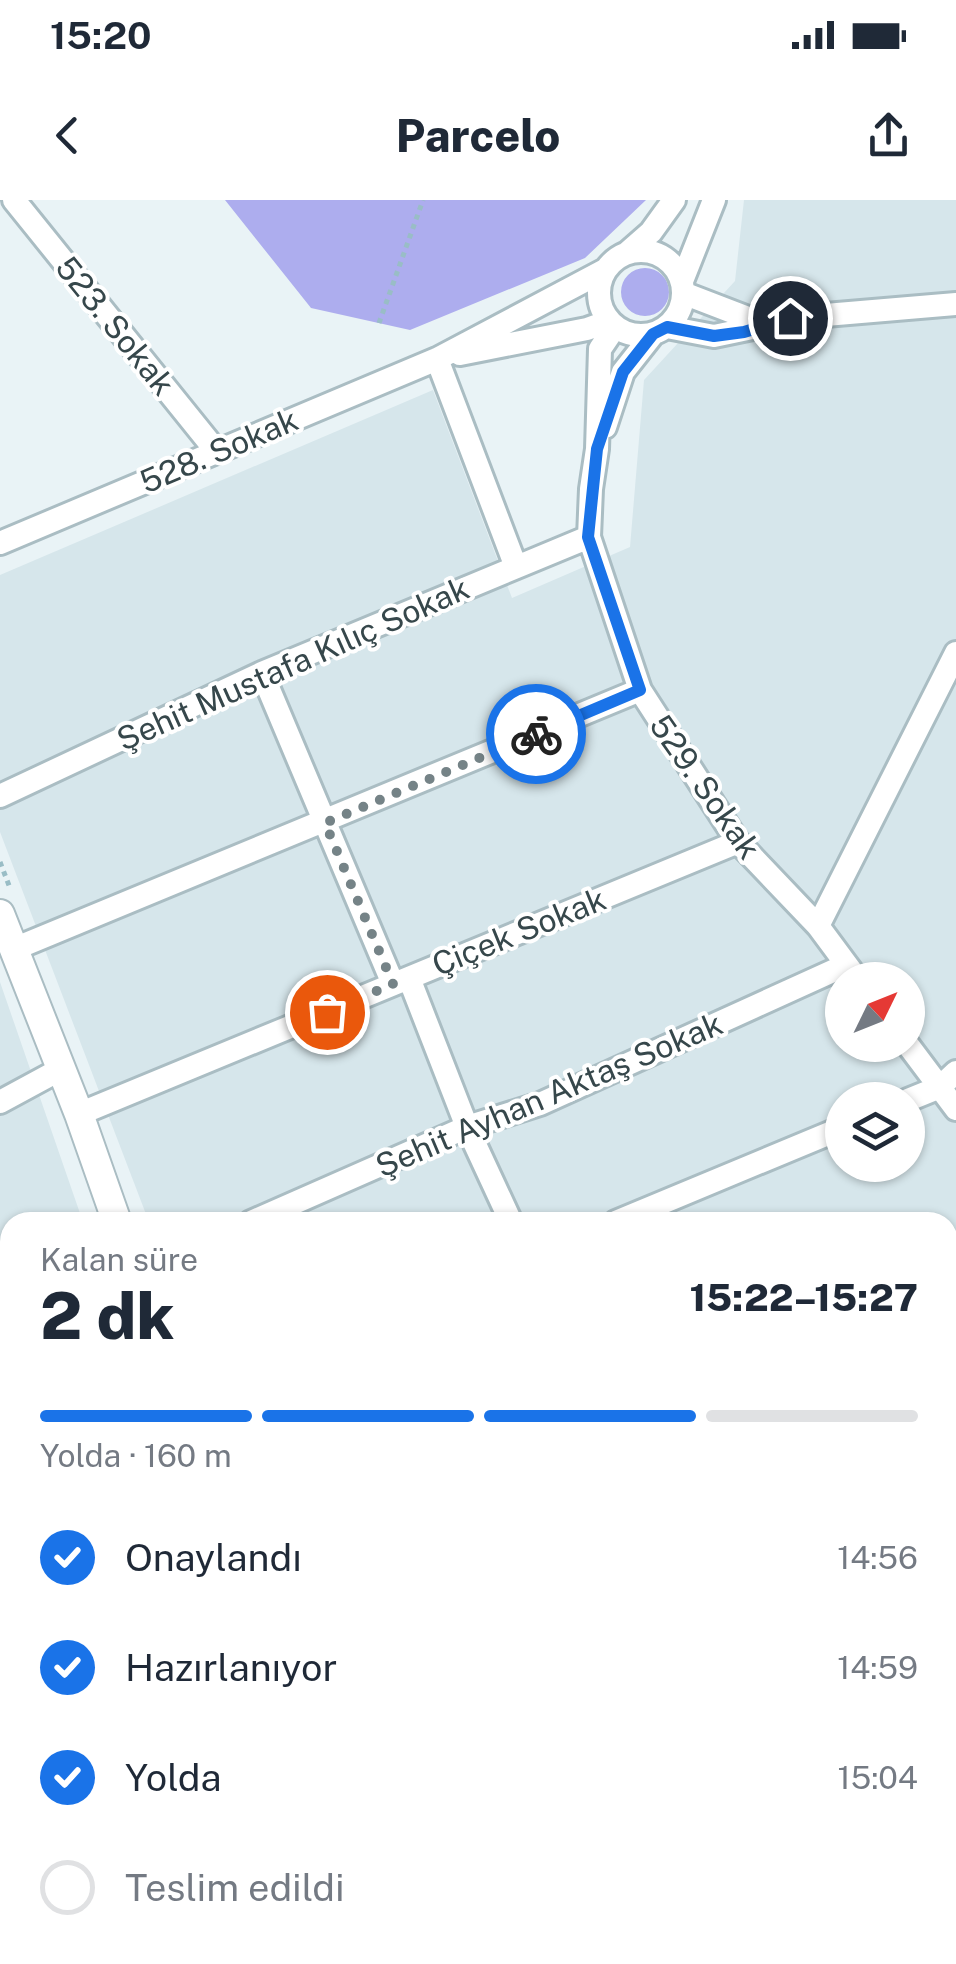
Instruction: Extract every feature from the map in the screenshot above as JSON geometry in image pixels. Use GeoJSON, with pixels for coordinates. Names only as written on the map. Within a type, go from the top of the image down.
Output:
{"type":"FeatureCollection","features":[{"type":"Feature","properties":{"kind":"street","name":"523. Sokak"},"geometry":{"type":"LineString","coordinates":[[14,200],[218,452]]}},
{"type":"Feature","properties":{"kind":"street"},"geometry":{"type":"LineString","coordinates":[[674,200],[652,232],[605,270],[598,298],[612,324],[638,336],[660,331],[714,336],[744,332],[790,318]]}},
{"type":"Feature","properties":{"kind":"street"},"geometry":{"type":"LineString","coordinates":[[660,331],[680,310],[683,287],[714,200]]}},
{"type":"Feature","properties":{"kind":"street"},"geometry":{"type":"LineString","coordinates":[[628,252],[652,252],[664,257],[673,265],[683,287],[748,318],[956,304]]}},
{"type":"Feature","properties":{"kind":"street","name":"528. Sokak"},"geometry":{"type":"LineString","coordinates":[[0,543],[437,358],[605,270]]}},
{"type":"Feature","properties":{"kind":"street","name":"528. Sokak"},"geometry":{"type":"LineString","coordinates":[[437,358],[612,324]]}},
{"type":"Feature","properties":{"kind":"street","name":"529. Sokak"},"geometry":{"type":"LineString","coordinates":[[612,324],[600,349],[597,449],[588,537],[640,690],[738,842],[818,926],[845,962]]}},
{"type":"Feature","properties":{"kind":"street","name":"529. Sokak"},"geometry":{"type":"LineString","coordinates":[[597,449],[623,372],[660,331]]}},
{"type":"Feature","properties":{"kind":"street"},"geometry":{"type":"LineString","coordinates":[[437,358],[516,567]]}},
{"type":"Feature","properties":{"kind":"street","name":"Şehit Mustafa Kılıç Sokak"},"geometry":{"type":"LineString","coordinates":[[0,796],[262,673],[588,537]]}},
{"type":"Feature","properties":{"kind":"street"},"geometry":{"type":"LineString","coordinates":[[818,926],[956,653]]}},
{"type":"Feature","properties":{"kind":"street"},"geometry":{"type":"LineString","coordinates":[[262,673],[325,823],[506,1212]]}},
{"type":"Feature","properties":{"kind":"street"},"geometry":{"type":"LineString","coordinates":[[14,950],[640,690]]}},
{"type":"Feature","properties":{"kind":"street","name":"Çiçek Sokak"},"geometry":{"type":"LineString","coordinates":[[79,1114],[738,842]]}},
{"type":"Feature","properties":{"kind":"street"},"geometry":{"type":"LineString","coordinates":[[0,914],[113,1212]]}},
{"type":"Feature","properties":{"kind":"street","name":"Şehit Ayhan Aktaş Sokak"},"geometry":{"type":"LineString","coordinates":[[274,1212],[467,1127],[540,1104],[825,983]]}},
{"type":"Feature","properties":{"kind":"street"},"geometry":{"type":"LineString","coordinates":[[925,1059],[948,1080],[956,1109]]}},
{"type":"Feature","properties":{"kind":"street"},"geometry":{"type":"LineString","coordinates":[[0,1102],[61,1068]]}},
{"type":"Feature","properties":{"kind":"street"},"geometry":{"type":"LineString","coordinates":[[925,1092],[948,1080]]}},
{"type":"Feature","properties":{"kind":"street"},"geometry":{"type":"LineString","coordinates":[[640,1212],[825,1135]]}},
{"type":"Feature","properties":{"kind":"path"},"geometry":{"type":"LineString","coordinates":[[379,323],[423,200]]}},
{"type":"Feature","properties":{"kind":"shaded area"},"geometry":{"type":"Polygon","coordinates":[[[225,200],[646,200],[585,258],[410,330],[311,308],[225,200]]]}},
{"type":"Feature","properties":{"kind":"shaded area"},"geometry":{"type":"Polygon","coordinates":[[[744,200],[956,200],[956,1212],[145,1212],[0,832],[0,575],[433,390],[512,598],[630,547],[644,380],[735,281],[744,200]]]}},
{"type":"Feature","properties":{"kind":"shaded area"},"geometry":{"type":"Polygon","coordinates":[[[645,268],[662,275],[669,292],[662,309],[645,316],[628,309],[621,292],[628,275],[645,268]]]}},
{"type":"Feature","properties":{"kind":"shaded area"},"geometry":{"type":"Polygon","coordinates":[[[0,982],[80,1212],[0,1212],[0,982]]]}},
{"type":"Feature","properties":{"kind":"way so far"},"geometry":{"type":"LineString","coordinates":[[327,1012],[393,984],[325,823],[536,734]]}},
{"type":"Feature","properties":{"kind":"route"},"geometry":{"type":"LineString","coordinates":[[536,734],[640,690],[588,537],[597,449],[623,372],[653,334],[667,327],[714,336],[744,332],[790,318]]}}]}
